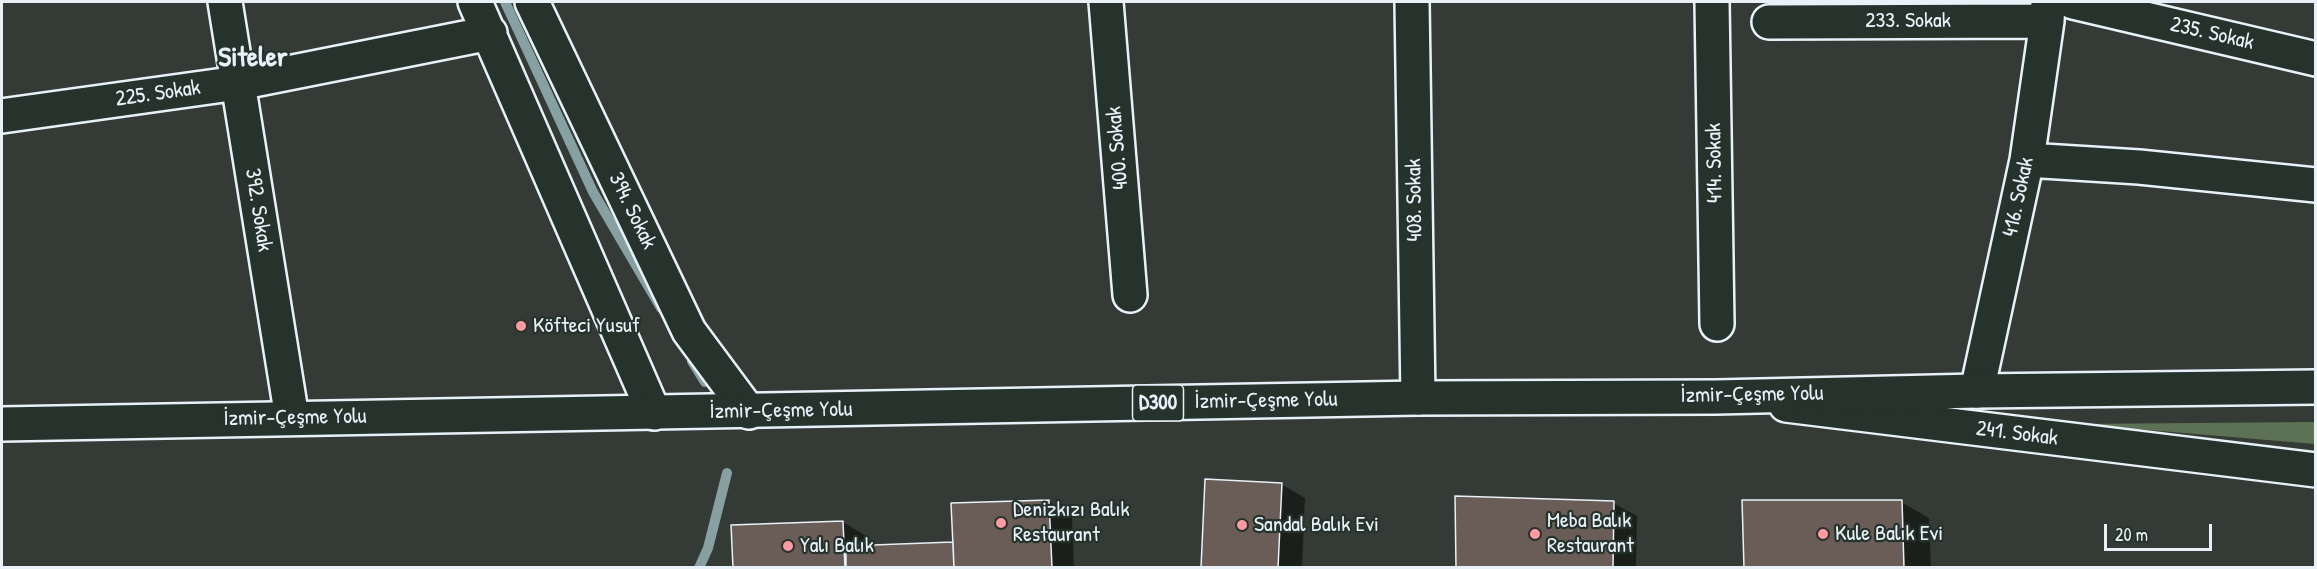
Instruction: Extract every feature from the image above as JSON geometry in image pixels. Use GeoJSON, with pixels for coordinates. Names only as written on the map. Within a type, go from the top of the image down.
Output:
{"type":"FeatureCollection","features":[{"type":"Feature","properties":{"kind":"main road","name":"392. Sokak"},"geometry":{"type":"LineString","coordinates":[[225,2],[292,418]]}},
{"type":"Feature","properties":{"kind":"main road"},"geometry":{"type":"LineString","coordinates":[[475,2],[654,413]]}},
{"type":"Feature","properties":{"kind":"main road","name":"394. Sokak"},"geometry":{"type":"LineString","coordinates":[[534,2],[690,330],[749,412]]}},
{"type":"Feature","properties":{"kind":"main road","name":"400. Sokak"},"geometry":{"type":"LineString","coordinates":[[1106,2],[1130,295]]}},
{"type":"Feature","properties":{"kind":"main road","name":"408. Sokak"},"geometry":{"type":"LineString","coordinates":[[1412,2],[1418,398]]}},
{"type":"Feature","properties":{"kind":"main road","name":"414. Sokak"},"geometry":{"type":"LineString","coordinates":[[1712,2],[1717,324]]}},
{"type":"Feature","properties":{"kind":"main road","name":"233. Sokak"},"geometry":{"type":"LineString","coordinates":[[1769,22],[1877,11],[2056,8]]}},
{"type":"Feature","properties":{"kind":"main road","name":"235. Sokak"},"geometry":{"type":"LineString","coordinates":[[2056,8],[2316,59]]}},
{"type":"Feature","properties":{"kind":"main road","name":"416. Sokak"},"geometry":{"type":"LineString","coordinates":[[1977,390],[2027,160],[2056,8]]}},
{"type":"Feature","properties":{"kind":"main road","name":"225. Sokak"},"geometry":{"type":"LineString","coordinates":[[2,116],[238,83],[490,33]]}},
{"type":"Feature","properties":{"kind":"main road"},"geometry":{"type":"LineString","coordinates":[[2027,160],[2139,167],[2316,184]]}},
{"type":"Feature","properties":{"kind":"main road","name":"İzmir-Çeşme Yolu"},"geometry":{"type":"LineString","coordinates":[[2,424],[1418,398],[1718,397],[1977,390],[2316,387]]}},
{"type":"Feature","properties":{"kind":"main road","name":"241. Sokak"},"geometry":{"type":"LineString","coordinates":[[1718,397],[2316,470]]}},
{"type":"Feature","properties":{"kind":"green space"},"geometry":{"type":"Polygon","coordinates":[[[2315,422],[2315,444],[2077,424],[2315,422]]]}},
{"type":"Feature","properties":{"kind":"building","name":"Sandal Balık Evi"},"geometry":{"type":"Polygon","coordinates":[[[1205,479],[1282,483],[1278,568],[1201,568],[1205,479]]]}},
{"type":"Feature","properties":{"kind":"building","name":"Meba Balık Restaurant"},"geometry":{"type":"Polygon","coordinates":[[[1455,496],[1614,501],[1613,568],[1456,568],[1455,496]]]}},
{"type":"Feature","properties":{"kind":"building","name":"Denizkızı Balık Restaurant"},"geometry":{"type":"Polygon","coordinates":[[[1049,500],[1052,568],[954,568],[951,503],[1049,500]]]}},
{"type":"Feature","properties":{"kind":"building","name":"Kule Balık Evi"},"geometry":{"type":"Polygon","coordinates":[[[1742,500],[1902,500],[1904,568],[1744,568],[1742,500]]]}},
{"type":"Feature","properties":{"kind":"building","name":"Yalı Balık"},"geometry":{"type":"Polygon","coordinates":[[[843,521],[845,568],[733,568],[731,525],[843,521]]]}},
{"type":"Feature","properties":{"kind":"building"},"geometry":{"type":"Polygon","coordinates":[[[953,542],[954,568],[846,568],[846,546],[953,542]]]}},
{"type":"Feature","properties":{"kind":"waterway"},"geometry":{"type":"LineString","coordinates":[[505,2],[593,192],[661,308]]}},
{"type":"Feature","properties":{"kind":"waterway"},"geometry":{"type":"LineString","coordinates":[[692,361],[705,382]]}},
{"type":"Feature","properties":{"kind":"waterway"},"geometry":{"type":"LineString","coordinates":[[699,568],[708,548],[727,473]]}},
{"type":"Feature","properties":{"kind":"place","name":"Köfteci Yusuf"},"geometry":{"type":"Point","coordinates":[521,326]}},
{"type":"Feature","properties":{"kind":"place","name":"Denizkızı Balık Restaurant"},"geometry":{"type":"Point","coordinates":[1001,523]}},
{"type":"Feature","properties":{"kind":"place","name":"Sandal Balık Evi"},"geometry":{"type":"Point","coordinates":[1242,525]}},
{"type":"Feature","properties":{"kind":"place","name":"Meba Balık Restaurant"},"geometry":{"type":"Point","coordinates":[1535,534]}},
{"type":"Feature","properties":{"kind":"place","name":"Kule Balık Evi"},"geometry":{"type":"Point","coordinates":[1823,534]}},
{"type":"Feature","properties":{"kind":"place","name":"Yalı Balık"},"geometry":{"type":"Point","coordinates":[788,546]}},
{"type":"Feature","properties":{"kind":"district","name":"Siteler"},"geometry":{"type":"Point","coordinates":[253,59]}}]}
